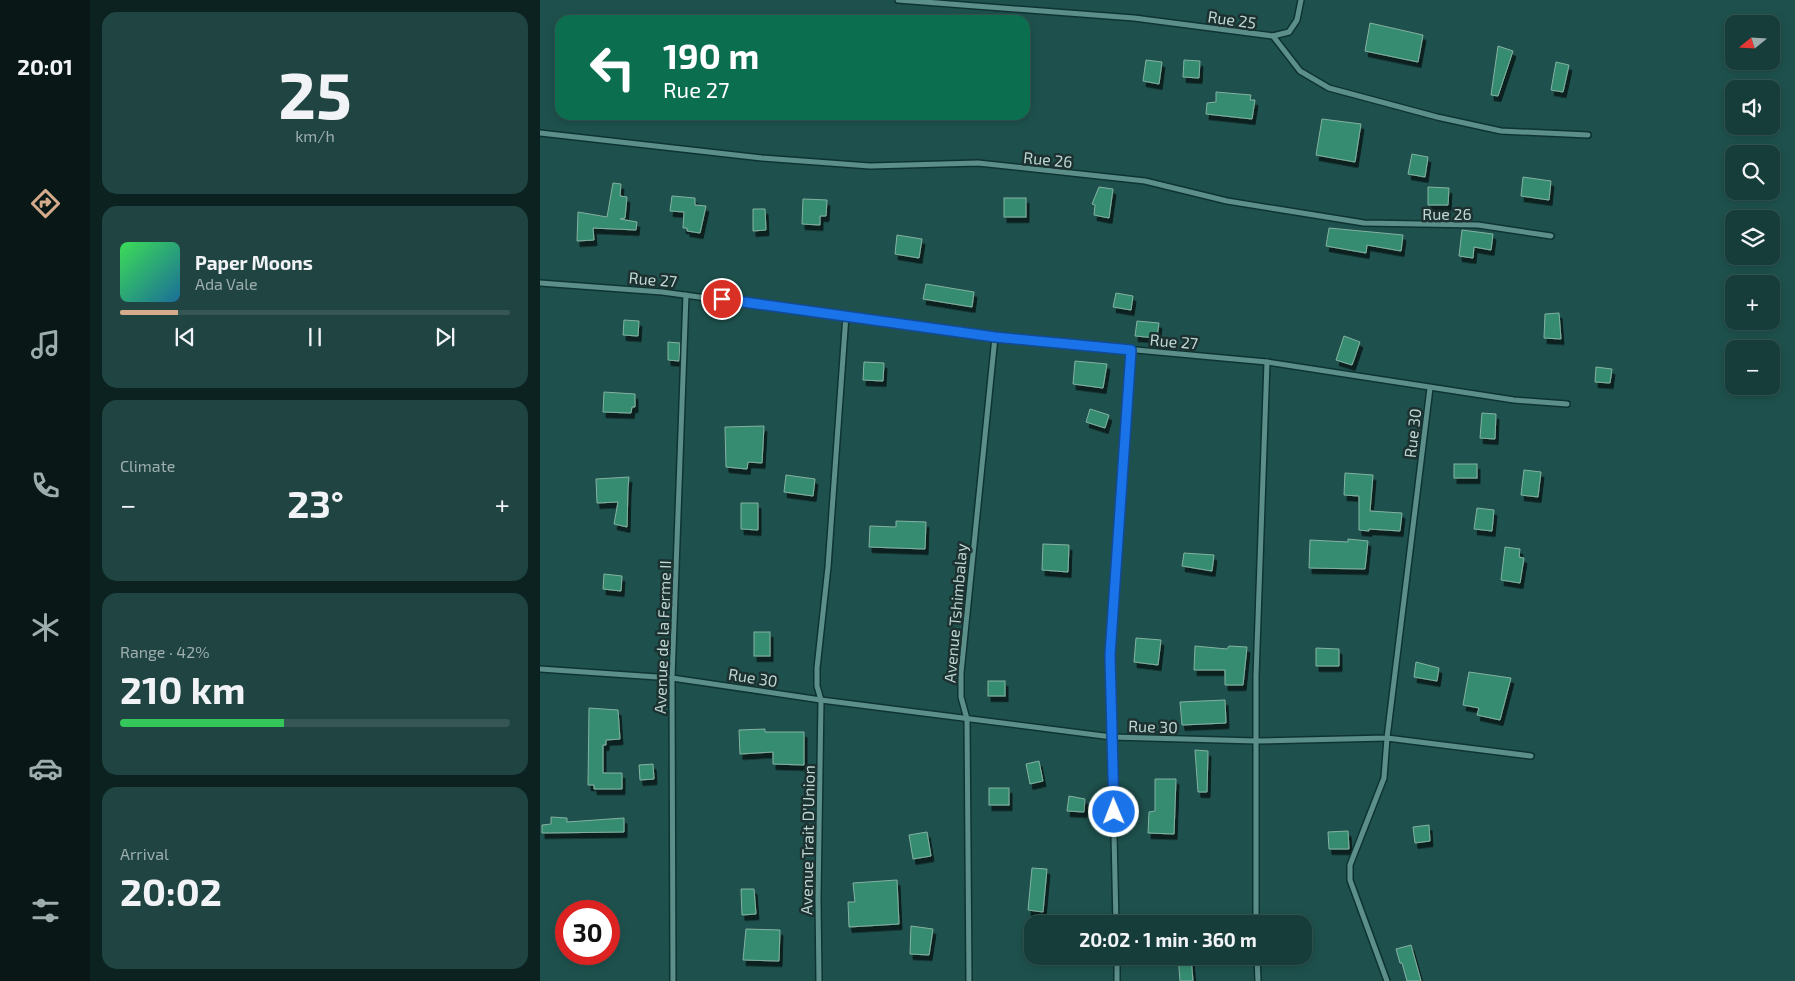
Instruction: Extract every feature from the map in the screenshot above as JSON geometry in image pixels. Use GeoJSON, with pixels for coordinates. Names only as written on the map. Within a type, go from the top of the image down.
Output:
{"type":"FeatureCollection","features":[{"type":"Feature","properties":{"kind":"street","name":"Rue 25"},"geometry":{"type":"LineString","coordinates":[[898,0],[1134,18],[1273,36],[1289,32],[1297,20],[1300,0]]}},
{"type":"Feature","properties":{"kind":"street"},"geometry":{"type":"LineString","coordinates":[[1273,36],[1300,71],[1329,88],[1437,117],[1501,131],[1588,135]]}},
{"type":"Feature","properties":{"kind":"street","name":"Rue 26"},"geometry":{"type":"LineString","coordinates":[[540,133],[762,158],[870,166],[978,163],[1145,181],[1228,202],[1364,223],[1478,225],[1551,236]]}},
{"type":"Feature","properties":{"kind":"street","name":"Rue 27"},"geometry":{"type":"LineString","coordinates":[[540,283],[686,295],[846,315],[995,337],[1267,362],[1514,400],[1567,404]]}},
{"type":"Feature","properties":{"kind":"street","name":"Avenue de la Ferme II"},"geometry":{"type":"LineString","coordinates":[[673,981],[672,678],[686,295]]}},
{"type":"Feature","properties":{"kind":"street","name":"Avenue Trait D'Union"},"geometry":{"type":"LineString","coordinates":[[819,981],[821,700],[817,686],[817,668],[828,567],[846,315]]}},
{"type":"Feature","properties":{"kind":"street","name":"Avenue Tshimbalay"},"geometry":{"type":"LineString","coordinates":[[969,981],[967,718],[961,697],[961,673],[995,337]]}},
{"type":"Feature","properties":{"kind":"street"},"geometry":{"type":"LineString","coordinates":[[1116,915],[1110,655],[1131,350]]}},
{"type":"Feature","properties":{"kind":"street"},"geometry":{"type":"LineString","coordinates":[[1256,915],[1256,666],[1267,362]]}},
{"type":"Feature","properties":{"kind":"street","name":"Rue 30"},"geometry":{"type":"LineString","coordinates":[[540,669],[672,678],[821,700],[1112,737],[1256,741],[1387,738],[1430,388]]}},
{"type":"Feature","properties":{"kind":"street"},"geometry":{"type":"LineString","coordinates":[[1387,981],[1350,880],[1350,865],[1384,778],[1387,738],[1531,756]]}},
{"type":"Feature","properties":{"kind":"street"},"geometry":{"type":"LineString","coordinates":[[1116,965],[1117,981]]}},
{"type":"Feature","properties":{"kind":"street"},"geometry":{"type":"LineString","coordinates":[[1257,965],[1258,981]]}},
{"type":"Feature","properties":{"kind":"building"},"geometry":{"type":"Polygon","coordinates":[[[1370,23],[1423,35],[1418,62],[1365,51],[1370,23]]]}},
{"type":"Feature","properties":{"kind":"building"},"geometry":{"type":"Polygon","coordinates":[[[1498,46],[1513,51],[1498,96],[1491,95],[1498,46]]]}},
{"type":"Feature","properties":{"kind":"building"},"geometry":{"type":"Polygon","coordinates":[[[1146,60],[1162,62],[1159,84],[1143,81],[1146,60]]]}},
{"type":"Feature","properties":{"kind":"building"},"geometry":{"type":"Polygon","coordinates":[[[1184,60],[1200,61],[1199,78],[1183,77],[1184,60]]]}},
{"type":"Feature","properties":{"kind":"building"},"geometry":{"type":"Polygon","coordinates":[[[1556,62],[1569,65],[1563,92],[1551,90],[1556,62]]]}},
{"type":"Feature","properties":{"kind":"building"},"geometry":{"type":"Polygon","coordinates":[[[1216,92],[1251,95],[1250,100],[1255,100],[1252,119],[1206,114],[1207,103],[1216,102],[1216,92]]]}},
{"type":"Feature","properties":{"kind":"building"},"geometry":{"type":"Polygon","coordinates":[[[1322,119],[1361,124],[1355,162],[1316,155],[1322,119]]]}},
{"type":"Feature","properties":{"kind":"building"},"geometry":{"type":"Polygon","coordinates":[[[1412,154],[1428,157],[1425,177],[1408,174],[1412,154]]]}},
{"type":"Feature","properties":{"kind":"building"},"geometry":{"type":"Polygon","coordinates":[[[1523,177],[1551,181],[1549,200],[1521,196],[1523,177]]]}},
{"type":"Feature","properties":{"kind":"building"},"geometry":{"type":"Polygon","coordinates":[[[613,183],[621,184],[620,196],[627,197],[625,218],[620,219],[637,222],[636,230],[593,228],[594,240],[577,241],[578,212],[607,217],[613,183]]]}},
{"type":"Feature","properties":{"kind":"building"},"geometry":{"type":"Polygon","coordinates":[[[1099,187],[1113,189],[1109,218],[1094,215],[1095,205],[1092,204],[1099,187]]]}},
{"type":"Feature","properties":{"kind":"building"},"geometry":{"type":"Polygon","coordinates":[[[1428,187],[1449,188],[1448,205],[1428,205],[1428,187]]]}},
{"type":"Feature","properties":{"kind":"building"},"geometry":{"type":"Polygon","coordinates":[[[672,196],[695,198],[695,205],[706,206],[700,233],[687,231],[687,228],[683,228],[684,212],[670,211],[672,196]]]}},
{"type":"Feature","properties":{"kind":"building"},"geometry":{"type":"Polygon","coordinates":[[[1004,198],[1026,198],[1026,217],[1004,217],[1004,198]]]}},
{"type":"Feature","properties":{"kind":"building"},"geometry":{"type":"Polygon","coordinates":[[[803,199],[827,200],[826,216],[820,216],[820,225],[802,224],[803,199]]]}},
{"type":"Feature","properties":{"kind":"building"},"geometry":{"type":"Polygon","coordinates":[[[753,209],[765,209],[766,230],[753,231],[753,209]]]}},
{"type":"Feature","properties":{"kind":"building"},"geometry":{"type":"Polygon","coordinates":[[[1329,228],[1403,235],[1401,251],[1367,245],[1366,253],[1326,246],[1329,228]]]}},
{"type":"Feature","properties":{"kind":"building"},"geometry":{"type":"Polygon","coordinates":[[[1462,230],[1493,234],[1491,250],[1474,247],[1473,258],[1459,256],[1462,230]]]}},
{"type":"Feature","properties":{"kind":"building"},"geometry":{"type":"Polygon","coordinates":[[[897,235],[922,239],[919,258],[895,254],[897,235]]]}},
{"type":"Feature","properties":{"kind":"building"},"geometry":{"type":"Polygon","coordinates":[[[926,284],[974,292],[972,307],[923,299],[926,284]]]}},
{"type":"Feature","properties":{"kind":"building"},"geometry":{"type":"Polygon","coordinates":[[[1116,293],[1133,296],[1131,310],[1113,307],[1116,293]]]}},
{"type":"Feature","properties":{"kind":"building"},"geometry":{"type":"Polygon","coordinates":[[[1559,313],[1561,339],[1544,338],[1545,314],[1559,313]]]}},
{"type":"Feature","properties":{"kind":"building"},"geometry":{"type":"Polygon","coordinates":[[[624,320],[639,321],[638,336],[623,335],[624,320]]]}},
{"type":"Feature","properties":{"kind":"building"},"geometry":{"type":"Polygon","coordinates":[[[1137,321],[1159,323],[1157,338],[1135,336],[1137,321]]]}},
{"type":"Feature","properties":{"kind":"building"},"geometry":{"type":"Polygon","coordinates":[[[1344,336],[1360,342],[1352,365],[1336,360],[1344,336]]]}},
{"type":"Feature","properties":{"kind":"building"},"geometry":{"type":"Polygon","coordinates":[[[668,342],[680,343],[679,361],[668,360],[668,342]]]}},
{"type":"Feature","properties":{"kind":"building"},"geometry":{"type":"Polygon","coordinates":[[[1075,361],[1107,364],[1103,388],[1073,384],[1075,361]]]}},
{"type":"Feature","properties":{"kind":"building"},"geometry":{"type":"Polygon","coordinates":[[[864,362],[884,363],[883,381],[863,380],[864,362]]]}},
{"type":"Feature","properties":{"kind":"building"},"geometry":{"type":"Polygon","coordinates":[[[1596,367],[1612,369],[1610,383],[1595,382],[1596,367]]]}},
{"type":"Feature","properties":{"kind":"building"},"geometry":{"type":"Polygon","coordinates":[[[604,392],[635,394],[635,407],[632,407],[631,413],[603,412],[604,392]]]}},
{"type":"Feature","properties":{"kind":"building"},"geometry":{"type":"Polygon","coordinates":[[[1090,409],[1109,415],[1105,428],[1086,422],[1090,409]]]}},
{"type":"Feature","properties":{"kind":"building"},"geometry":{"type":"Polygon","coordinates":[[[1482,413],[1496,414],[1495,439],[1480,438],[1482,413]]]}},
{"type":"Feature","properties":{"kind":"building"},"geometry":{"type":"Polygon","coordinates":[[[764,426],[762,463],[748,462],[747,469],[726,467],[725,427],[764,426]]]}},
{"type":"Feature","properties":{"kind":"building"},"geometry":{"type":"Polygon","coordinates":[[[1454,464],[1477,464],[1477,478],[1454,478],[1454,464]]]}},
{"type":"Feature","properties":{"kind":"building"},"geometry":{"type":"Polygon","coordinates":[[[1524,470],[1541,472],[1538,497],[1521,495],[1524,470]]]}},
{"type":"Feature","properties":{"kind":"building"},"geometry":{"type":"Polygon","coordinates":[[[1345,473],[1373,475],[1370,511],[1402,513],[1400,531],[1359,530],[1359,496],[1344,495],[1345,473]]]}},
{"type":"Feature","properties":{"kind":"building"},"geometry":{"type":"Polygon","coordinates":[[[786,475],[815,479],[813,496],[784,492],[786,475]]]}},
{"type":"Feature","properties":{"kind":"building"},"geometry":{"type":"Polygon","coordinates":[[[629,477],[627,527],[614,524],[618,502],[597,503],[596,479],[629,477]]]}},
{"type":"Feature","properties":{"kind":"building"},"geometry":{"type":"Polygon","coordinates":[[[741,503],[758,503],[758,530],[741,529],[741,503]]]}},
{"type":"Feature","properties":{"kind":"building"},"geometry":{"type":"Polygon","coordinates":[[[1477,508],[1494,510],[1492,531],[1474,529],[1477,508]]]}},
{"type":"Feature","properties":{"kind":"building"},"geometry":{"type":"Polygon","coordinates":[[[896,521],[926,522],[925,549],[869,547],[870,526],[896,527],[896,521]]]}},
{"type":"Feature","properties":{"kind":"building"},"geometry":{"type":"Polygon","coordinates":[[[1348,539],[1368,541],[1365,569],[1309,568],[1310,540],[1348,542],[1348,539]]]}},
{"type":"Feature","properties":{"kind":"building"},"geometry":{"type":"Polygon","coordinates":[[[1043,544],[1069,545],[1068,572],[1042,570],[1043,544]]]}},
{"type":"Feature","properties":{"kind":"building"},"geometry":{"type":"Polygon","coordinates":[[[1505,547],[1520,549],[1519,557],[1524,558],[1520,583],[1501,580],[1505,547]]]}},
{"type":"Feature","properties":{"kind":"building"},"geometry":{"type":"Polygon","coordinates":[[[1184,553],[1214,555],[1212,571],[1182,566],[1184,553]]]}},
{"type":"Feature","properties":{"kind":"building"},"geometry":{"type":"Polygon","coordinates":[[[604,574],[622,576],[621,591],[603,589],[604,574]]]}},
{"type":"Feature","properties":{"kind":"building"},"geometry":{"type":"Polygon","coordinates":[[[754,632],[770,632],[770,656],[754,656],[754,632]]]}},
{"type":"Feature","properties":{"kind":"building"},"geometry":{"type":"Polygon","coordinates":[[[1136,638],[1161,640],[1158,665],[1134,662],[1136,638]]]}},
{"type":"Feature","properties":{"kind":"building"},"geometry":{"type":"Polygon","coordinates":[[[1195,646],[1227,649],[1229,646],[1247,647],[1243,685],[1225,685],[1225,670],[1194,670],[1195,646]]]}},
{"type":"Feature","properties":{"kind":"building"},"geometry":{"type":"Polygon","coordinates":[[[1316,648],[1339,649],[1339,666],[1316,666],[1316,648]]]}},
{"type":"Feature","properties":{"kind":"building"},"geometry":{"type":"Polygon","coordinates":[[[1416,662],[1439,668],[1437,681],[1414,677],[1416,662]]]}},
{"type":"Feature","properties":{"kind":"building"},"geometry":{"type":"Polygon","coordinates":[[[1469,672],[1511,678],[1500,720],[1477,715],[1479,708],[1463,705],[1469,672]]]}},
{"type":"Feature","properties":{"kind":"building"},"geometry":{"type":"Polygon","coordinates":[[[988,681],[1005,681],[1005,696],[988,696],[988,681]]]}},
{"type":"Feature","properties":{"kind":"building"},"geometry":{"type":"Polygon","coordinates":[[[1225,700],[1226,723],[1182,725],[1180,702],[1225,700]]]}},
{"type":"Feature","properties":{"kind":"building"},"geometry":{"type":"Polygon","coordinates":[[[589,708],[618,710],[620,739],[606,740],[606,745],[603,745],[603,773],[622,773],[622,789],[594,789],[594,785],[588,785],[589,708]]]}},
{"type":"Feature","properties":{"kind":"building"},"geometry":{"type":"Polygon","coordinates":[[[765,729],[765,732],[804,732],[804,765],[773,764],[773,752],[740,754],[739,730],[765,729]]]}},
{"type":"Feature","properties":{"kind":"building"},"geometry":{"type":"Polygon","coordinates":[[[1195,750],[1208,751],[1207,792],[1198,792],[1195,750]]]}},
{"type":"Feature","properties":{"kind":"building"},"geometry":{"type":"Polygon","coordinates":[[[1039,761],[1043,781],[1030,784],[1026,764],[1039,761]]]}},
{"type":"Feature","properties":{"kind":"building"},"geometry":{"type":"Polygon","coordinates":[[[653,764],[654,779],[640,780],[639,765],[653,764]]]}},
{"type":"Feature","properties":{"kind":"building"},"geometry":{"type":"Polygon","coordinates":[[[1155,779],[1176,779],[1174,834],[1148,833],[1149,812],[1155,811],[1155,779]]]}},
{"type":"Feature","properties":{"kind":"building"},"geometry":{"type":"Polygon","coordinates":[[[989,788],[1009,788],[1009,805],[989,805],[989,788]]]}},
{"type":"Feature","properties":{"kind":"building"},"geometry":{"type":"Polygon","coordinates":[[[1069,796],[1085,799],[1084,812],[1067,811],[1069,796]]]}},
{"type":"Feature","properties":{"kind":"building"},"geometry":{"type":"Polygon","coordinates":[[[551,817],[567,818],[567,822],[624,818],[624,832],[542,833],[542,825],[551,824],[551,817]]]}},
{"type":"Feature","properties":{"kind":"building"},"geometry":{"type":"Polygon","coordinates":[[[1429,825],[1430,841],[1415,843],[1413,827],[1429,825]]]}},
{"type":"Feature","properties":{"kind":"building"},"geometry":{"type":"Polygon","coordinates":[[[1348,831],[1349,849],[1329,849],[1328,832],[1348,831]]]}},
{"type":"Feature","properties":{"kind":"building"},"geometry":{"type":"Polygon","coordinates":[[[927,832],[931,856],[913,859],[909,835],[927,832]]]}},
{"type":"Feature","properties":{"kind":"building"},"geometry":{"type":"Polygon","coordinates":[[[1032,868],[1047,869],[1043,912],[1028,910],[1032,868]]]}},
{"type":"Feature","properties":{"kind":"building"},"geometry":{"type":"Polygon","coordinates":[[[897,880],[899,924],[849,927],[848,902],[855,902],[853,883],[897,880]]]}},
{"type":"Feature","properties":{"kind":"building"},"geometry":{"type":"Polygon","coordinates":[[[741,889],[754,889],[756,914],[742,915],[741,889]]]}},
{"type":"Feature","properties":{"kind":"building"},"geometry":{"type":"Polygon","coordinates":[[[911,926],[933,929],[929,955],[910,954],[911,926]]]}},
{"type":"Feature","properties":{"kind":"building"},"geometry":{"type":"Polygon","coordinates":[[[746,929],[780,930],[779,961],[743,960],[746,929]]]}},
{"type":"Feature","properties":{"kind":"building"},"geometry":{"type":"Polygon","coordinates":[[[1411,945],[1421,981],[1407,981],[1396,949],[1411,945]]]}},
{"type":"Feature","properties":{"kind":"building"},"geometry":{"type":"Polygon","coordinates":[[[1179,965],[1192,965],[1193,981],[1180,981],[1179,965]]]}},
{"type":"Feature","properties":{"kind":"route"},"geometry":{"type":"LineString","coordinates":[[722,299],[995,337],[1131,350],[1110,655],[1114,812]]}}]}
